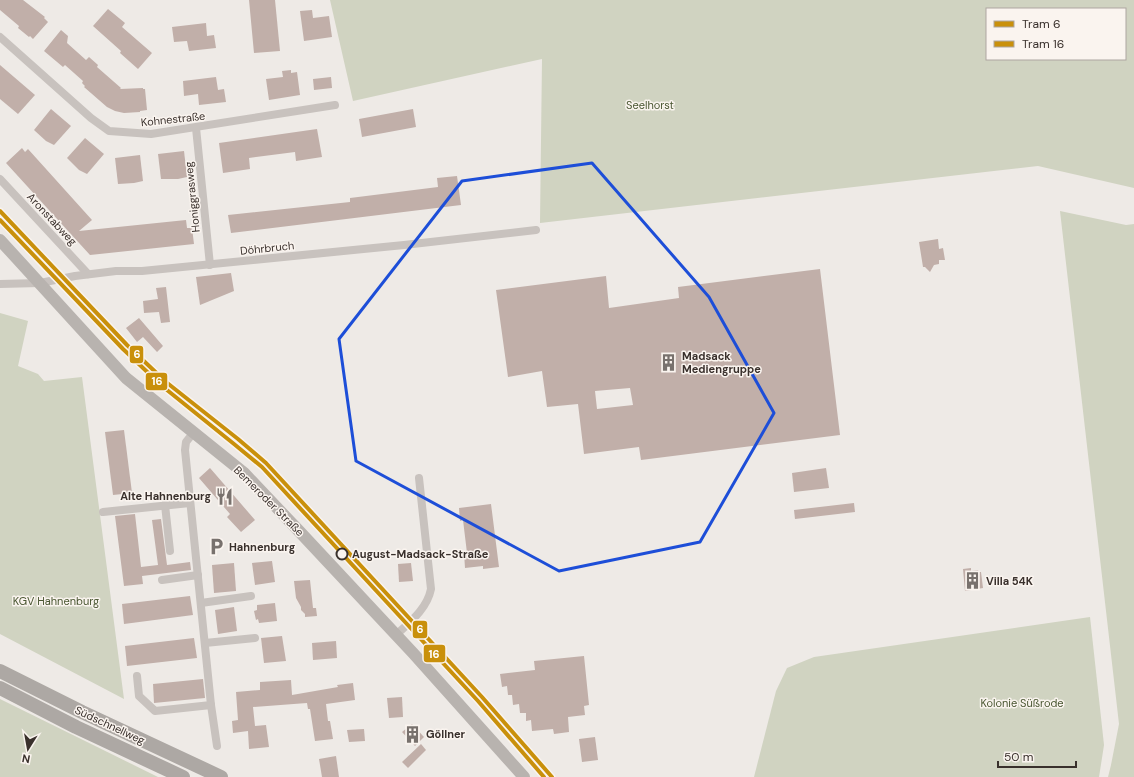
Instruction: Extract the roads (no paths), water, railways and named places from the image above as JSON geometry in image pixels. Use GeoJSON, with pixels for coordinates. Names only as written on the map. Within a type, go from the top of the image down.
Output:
{"type":"FeatureCollection","features":[{"type":"Feature","properties":{"kind":"highway","name":"Südschnellweg"},"geometry":{"type":"LineString","coordinates":[[0,671],[82,712],[221,777]]}},
{"type":"Feature","properties":{"kind":"highway","name":"Südschnellweg"},"geometry":{"type":"LineString","coordinates":[[0,688],[76,727],[183,777]]}},
{"type":"Feature","properties":{"kind":"main road","name":"Bemeroder Straße"},"geometry":{"type":"LineString","coordinates":[[0,240],[126,378],[244,473],[300,530],[524,777]]}},
{"type":"Feature","properties":{"kind":"street","name":"Kohnestraße"},"geometry":{"type":"LineString","coordinates":[[0,37],[91,118],[109,131],[151,134],[335,105]]}},
{"type":"Feature","properties":{"kind":"street","name":"Honiggrasweg"},"geometry":{"type":"LineString","coordinates":[[196,128],[210,264]]}},
{"type":"Feature","properties":{"kind":"street","name":"Aronstabweg"},"geometry":{"type":"LineString","coordinates":[[0,179],[88,274]]}},
{"type":"Feature","properties":{"kind":"street","name":"Döhrbruch"},"geometry":{"type":"LineString","coordinates":[[0,284],[40,283],[75,276],[116,271],[142,272],[536,230]]}},
{"type":"Feature","properties":{"kind":"street"},"geometry":{"type":"LineString","coordinates":[[194,432],[186,442],[185,450],[217,746]]}},
{"type":"Feature","properties":{"kind":"street"},"geometry":{"type":"LineString","coordinates":[[396,635],[418,614],[429,596],[431,589],[419,478]]}},
{"type":"Feature","properties":{"kind":"street"},"geometry":{"type":"LineString","coordinates":[[103,512],[190,503]]}},
{"type":"Feature","properties":{"kind":"street"},"geometry":{"type":"LineString","coordinates":[[165,505],[170,551]]}},
{"type":"Feature","properties":{"kind":"street"},"geometry":{"type":"LineString","coordinates":[[162,580],[198,575]]}},
{"type":"Feature","properties":{"kind":"street"},"geometry":{"type":"LineString","coordinates":[[201,603],[251,596]]}},
{"type":"Feature","properties":{"kind":"street"},"geometry":{"type":"LineString","coordinates":[[205,643],[255,638]]}},
{"type":"Feature","properties":{"kind":"street"},"geometry":{"type":"LineString","coordinates":[[137,676],[139,696],[155,711],[212,705]]}},
{"type":"Feature","properties":{"kind":"tram line","name":"6"},"geometry":{"type":"LineString","coordinates":[[0,211],[127,345],[166,382],[266,463],[482,697],[552,777]]}},
{"type":"Feature","properties":{"kind":"tram line","name":"16"},"geometry":{"type":"LineString","coordinates":[[0,220],[123,349],[162,386],[262,467],[478,701],[544,777]]}},
{"type":"Feature","properties":{"kind":"place","name":"Madsack Mediengruppe"},"geometry":{"type":"Point","coordinates":[669,362]}},
{"type":"Feature","properties":{"kind":"place","name":"Alte Hahnenburg"},"geometry":{"type":"Point","coordinates":[224,496]}},
{"type":"Feature","properties":{"kind":"place","name":"Hahnenburg"},"geometry":{"type":"Point","coordinates":[216,547]}},
{"type":"Feature","properties":{"kind":"place","name":"August-Madsack-Straße"},"geometry":{"type":"Point","coordinates":[342,554]}},
{"type":"Feature","properties":{"kind":"place","name":"Villa 54K"},"geometry":{"type":"Point","coordinates":[973,581]}},
{"type":"Feature","properties":{"kind":"place","name":"Göllner"},"geometry":{"type":"Point","coordinates":[413,734]}},
{"type":"Feature","properties":{"kind":"park label","name":"Seelhorst"},"geometry":{"type":"Point","coordinates":[650,105]}},
{"type":"Feature","properties":{"kind":"park label","name":"KGV Hahnenburg"},"geometry":{"type":"Point","coordinates":[56,601]}},
{"type":"Feature","properties":{"kind":"park label","name":"Kolonie Süßrode"},"geometry":{"type":"Point","coordinates":[1022,703]}}]}
